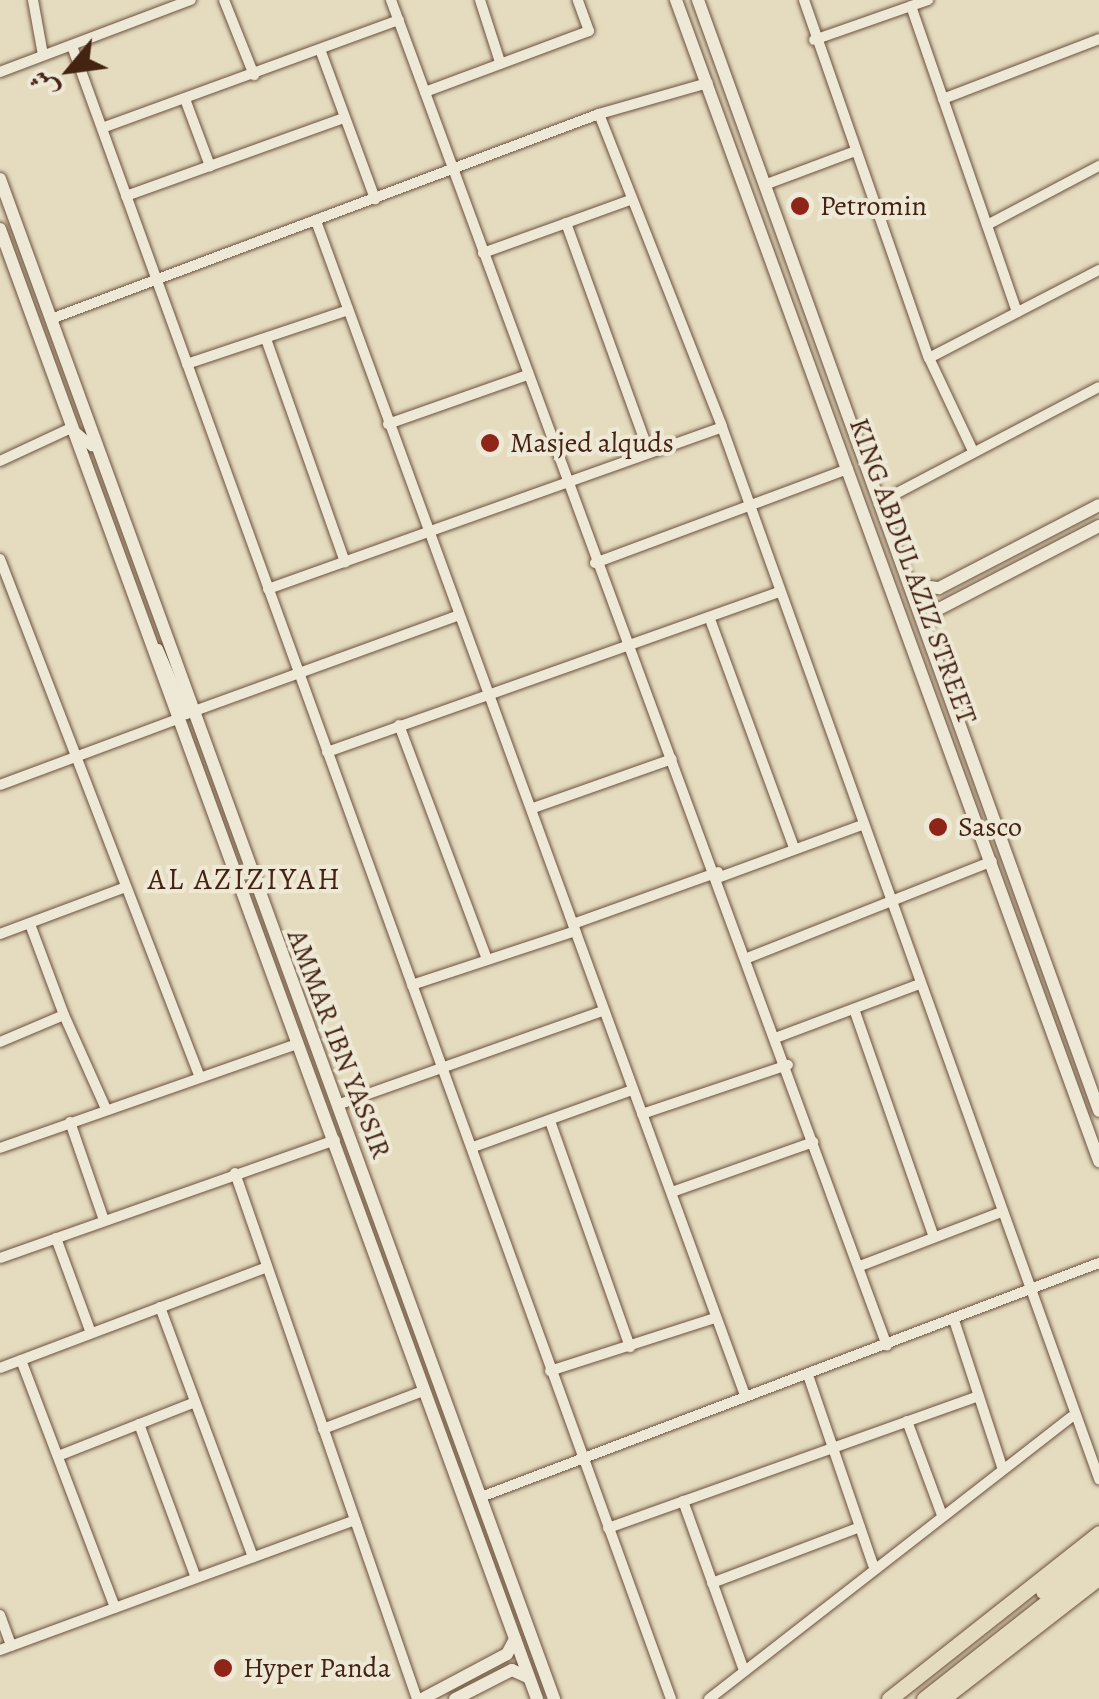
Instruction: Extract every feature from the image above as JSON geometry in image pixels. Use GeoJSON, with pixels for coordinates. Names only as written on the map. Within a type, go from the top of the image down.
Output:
{"type":"FeatureCollection","features":[{"type":"Feature","properties":{"kind":"main road"},"geometry":{"type":"LineString","coordinates":[[889,1699],[1099,1533]]}},
{"type":"Feature","properties":{"kind":"main road"},"geometry":{"type":"LineString","coordinates":[[906,1699],[1099,1547]]}},
{"type":"Feature","properties":{"kind":"main road"},"geometry":{"type":"LineString","coordinates":[[924,1699],[1099,1561]]}},
{"type":"Feature","properties":{"kind":"main road"},"geometry":{"type":"LineString","coordinates":[[942,1699],[1099,1577]]}},
{"type":"Feature","properties":{"kind":"street"},"geometry":{"type":"LineString","coordinates":[[33,0],[43,55]]}},
{"type":"Feature","properties":{"kind":"street"},"geometry":{"type":"LineString","coordinates":[[0,72],[192,0]]}},
{"type":"Feature","properties":{"kind":"street"},"geometry":{"type":"LineString","coordinates":[[224,0],[254,75]]}},
{"type":"Feature","properties":{"kind":"street"},"geometry":{"type":"LineString","coordinates":[[391,0],[595,563],[636,648],[672,759],[750,957],[886,1346]]}},
{"type":"Feature","properties":{"kind":"street"},"geometry":{"type":"LineString","coordinates":[[480,0],[500,62]]}},
{"type":"Feature","properties":{"kind":"street"},"geometry":{"type":"LineString","coordinates":[[425,92],[590,30],[578,0]]}},
{"type":"Feature","properties":{"kind":"street","name":"KING ABDUL AZIZ STREET"},"geometry":{"type":"LineString","coordinates":[[676,0],[1099,1162]]}},
{"type":"Feature","properties":{"kind":"street","name":"KING ABDUL AZIZ STREET"},"geometry":{"type":"LineString","coordinates":[[698,0],[1099,1112]]}},
{"type":"Feature","properties":{"kind":"street"},"geometry":{"type":"LineString","coordinates":[[804,0],[853,152],[929,358],[974,451]]}},
{"type":"Feature","properties":{"kind":"street"},"geometry":{"type":"LineString","coordinates":[[814,40],[928,0]]}},
{"type":"Feature","properties":{"kind":"street"},"geometry":{"type":"LineString","coordinates":[[911,6],[1017,312]]}},
{"type":"Feature","properties":{"kind":"street"},"geometry":{"type":"LineString","coordinates":[[102,128],[321,52],[399,20]]}},
{"type":"Feature","properties":{"kind":"street"},"geometry":{"type":"LineString","coordinates":[[943,99],[1099,39]]}},
{"type":"Feature","properties":{"kind":"street"},"geometry":{"type":"LineString","coordinates":[[72,46],[671,1699]]}},
{"type":"Feature","properties":{"kind":"street"},"geometry":{"type":"LineString","coordinates":[[321,52],[375,199]]}},
{"type":"Feature","properties":{"kind":"street"},"geometry":{"type":"LineString","coordinates":[[51,319],[599,114],[708,83]]}},
{"type":"Feature","properties":{"kind":"street"},"geometry":{"type":"LineString","coordinates":[[185,99],[210,166]]}},
{"type":"Feature","properties":{"kind":"street"},"geometry":{"type":"LineString","coordinates":[[599,114],[722,427],[999,1213],[1034,1288],[1071,1417],[1099,1479]]}},
{"type":"Feature","properties":{"kind":"street"},"geometry":{"type":"LineString","coordinates":[[126,196],[344,118]]}},
{"type":"Feature","properties":{"kind":"street"},"geometry":{"type":"LineString","coordinates":[[767,184],[853,152]]}},
{"type":"Feature","properties":{"kind":"street"},"geometry":{"type":"LineString","coordinates":[[987,226],[1099,166]]}},
{"type":"Feature","properties":{"kind":"street","name":"AMMAR IBN YASSIR"},"geometry":{"type":"LineString","coordinates":[[0,179],[554,1699]]}},
{"type":"Feature","properties":{"kind":"street"},"geometry":{"type":"LineString","coordinates":[[483,253],[630,200]]}},
{"type":"Feature","properties":{"kind":"street"},"geometry":{"type":"LineString","coordinates":[[316,221],[457,616],[534,808],[603,1011],[746,1395]]}},
{"type":"Feature","properties":{"kind":"street"},"geometry":{"type":"LineString","coordinates":[[566,223],[650,452]]}},
{"type":"Feature","properties":{"kind":"street","name":"AMMAR IBN YASSIR"},"geometry":{"type":"LineString","coordinates":[[0,230],[134,609],[335,1140],[538,1699]]}},
{"type":"Feature","properties":{"kind":"street"},"geometry":{"type":"LineString","coordinates":[[929,358],[1099,270]]}},
{"type":"Feature","properties":{"kind":"street"},"geometry":{"type":"LineString","coordinates":[[187,364],[348,310]]}},
{"type":"Feature","properties":{"kind":"street"},"geometry":{"type":"LineString","coordinates":[[266,339],[345,562]]}},
{"type":"Feature","properties":{"kind":"street"},"geometry":{"type":"LineString","coordinates":[[388,424],[527,375]]}},
{"type":"Feature","properties":{"kind":"street"},"geometry":{"type":"LineString","coordinates":[[880,502],[1099,387]]}},
{"type":"Feature","properties":{"kind":"street"},"geometry":{"type":"LineString","coordinates":[[268,590],[722,427]]}},
{"type":"Feature","properties":{"kind":"street"},"geometry":{"type":"LineString","coordinates":[[0,461],[71,428],[84,431],[114,491]]}},
{"type":"Feature","properties":{"kind":"street"},"geometry":{"type":"LineString","coordinates":[[595,563],[752,510],[848,470]]}},
{"type":"Feature","properties":{"kind":"street"},"geometry":{"type":"LineString","coordinates":[[909,584],[939,588],[1099,506]]}},
{"type":"Feature","properties":{"kind":"street"},"geometry":{"type":"LineString","coordinates":[[926,628],[946,605],[1099,526]]}},
{"type":"Feature","properties":{"kind":"street"},"geometry":{"type":"LineString","coordinates":[[0,559],[6,591],[199,1074]]}},
{"type":"Feature","properties":{"kind":"street"},"geometry":{"type":"LineString","coordinates":[[939,588],[946,605]]}},
{"type":"Feature","properties":{"kind":"street"},"geometry":{"type":"LineString","coordinates":[[327,752],[486,694],[711,622],[778,592]]}},
{"type":"Feature","properties":{"kind":"street"},"geometry":{"type":"LineString","coordinates":[[134,609],[186,714],[298,670],[457,616]]}},
{"type":"Feature","properties":{"kind":"street"},"geometry":{"type":"LineString","coordinates":[[711,622],[794,847]]}},
{"type":"Feature","properties":{"kind":"street"},"geometry":{"type":"LineString","coordinates":[[0,785],[175,720]]}},
{"type":"Feature","properties":{"kind":"street"},"geometry":{"type":"LineString","coordinates":[[399,725],[487,960]]}},
{"type":"Feature","properties":{"kind":"street"},"geometry":{"type":"LineString","coordinates":[[534,808],[672,759]]}},
{"type":"Feature","properties":{"kind":"street"},"geometry":{"type":"LineString","coordinates":[[412,985],[862,825]]}},
{"type":"Feature","properties":{"kind":"street"},"geometry":{"type":"LineString","coordinates":[[750,957],[892,905],[992,861]]}},
{"type":"Feature","properties":{"kind":"street"},"geometry":{"type":"LineString","coordinates":[[0,934],[126,887]]}},
{"type":"Feature","properties":{"kind":"street"},"geometry":{"type":"LineString","coordinates":[[30,924],[64,1015],[106,1109]]}},
{"type":"Feature","properties":{"kind":"street"},"geometry":{"type":"LineString","coordinates":[[778,1037],[918,985]]}},
{"type":"Feature","properties":{"kind":"street"},"geometry":{"type":"LineString","coordinates":[[854,1009],[934,1236]]}},
{"type":"Feature","properties":{"kind":"street"},"geometry":{"type":"LineString","coordinates":[[337,1106],[603,1011]]}},
{"type":"Feature","properties":{"kind":"street"},"geometry":{"type":"LineString","coordinates":[[0,1042],[64,1015]]}},
{"type":"Feature","properties":{"kind":"street"},"geometry":{"type":"LineString","coordinates":[[0,1148],[199,1074],[297,1044]]}},
{"type":"Feature","properties":{"kind":"street"},"geometry":{"type":"LineString","coordinates":[[642,1114],[788,1066]]}},
{"type":"Feature","properties":{"kind":"street"},"geometry":{"type":"LineString","coordinates":[[473,1147],[632,1090]]}},
{"type":"Feature","properties":{"kind":"street"},"geometry":{"type":"LineString","coordinates":[[70,1122],[104,1220]]}},
{"type":"Feature","properties":{"kind":"street"},"geometry":{"type":"LineString","coordinates":[[550,1122],[630,1347]]}},
{"type":"Feature","properties":{"kind":"street"},"geometry":{"type":"LineString","coordinates":[[0,1258],[335,1140]]}},
{"type":"Feature","properties":{"kind":"street"},"geometry":{"type":"LineString","coordinates":[[672,1192],[813,1142]]}},
{"type":"Feature","properties":{"kind":"street"},"geometry":{"type":"LineString","coordinates":[[235,1174],[419,1699],[507,1654],[515,1636]]}},
{"type":"Feature","properties":{"kind":"street"},"geometry":{"type":"LineString","coordinates":[[860,1266],[999,1213]]}},
{"type":"Feature","properties":{"kind":"street"},"geometry":{"type":"LineString","coordinates":[[56,1238],[91,1334]]}},
{"type":"Feature","properties":{"kind":"street"},"geometry":{"type":"LineString","coordinates":[[481,1497],[746,1395],[956,1323],[1099,1263]]}},
{"type":"Feature","properties":{"kind":"street"},"geometry":{"type":"LineString","coordinates":[[0,1368],[267,1266]]}},
{"type":"Feature","properties":{"kind":"street"},"geometry":{"type":"LineString","coordinates":[[160,1307],[254,1557]]}},
{"type":"Feature","properties":{"kind":"street"},"geometry":{"type":"LineString","coordinates":[[550,1371],[715,1318]]}},
{"type":"Feature","properties":{"kind":"street"},"geometry":{"type":"LineString","coordinates":[[956,1323],[1002,1467]]}},
{"type":"Feature","properties":{"kind":"street"},"geometry":{"type":"LineString","coordinates":[[21,1360],[115,1608]]}},
{"type":"Feature","properties":{"kind":"street"},"geometry":{"type":"LineString","coordinates":[[808,1375],[873,1565]]}},
{"type":"Feature","properties":{"kind":"street"},"geometry":{"type":"LineString","coordinates":[[324,1430],[424,1391]]}},
{"type":"Feature","properties":{"kind":"street"},"geometry":{"type":"LineString","coordinates":[[608,1528],[978,1396]]}},
{"type":"Feature","properties":{"kind":"street"},"geometry":{"type":"LineString","coordinates":[[58,1456],[196,1402]]}},
{"type":"Feature","properties":{"kind":"street"},"geometry":{"type":"LineString","coordinates":[[708,1699],[873,1565],[1071,1417]]}},
{"type":"Feature","properties":{"kind":"street"},"geometry":{"type":"LineString","coordinates":[[908,1420],[942,1516]]}},
{"type":"Feature","properties":{"kind":"street"},"geometry":{"type":"LineString","coordinates":[[140,1424],[196,1578]]}},
{"type":"Feature","properties":{"kind":"street"},"geometry":{"type":"LineString","coordinates":[[682,1501],[742,1668]]}},
{"type":"Feature","properties":{"kind":"street"},"geometry":{"type":"LineString","coordinates":[[0,1615],[6,1648],[354,1520]]}},
{"type":"Feature","properties":{"kind":"street"},"geometry":{"type":"LineString","coordinates":[[712,1583],[860,1528]]}},
{"type":"Feature","properties":{"kind":"street"},"geometry":{"type":"LineString","coordinates":[[456,1699],[512,1670],[531,1682]]}},
{"type":"Feature","properties":{"kind":"place","name":"Petromin"},"geometry":{"type":"Point","coordinates":[800,206]}},
{"type":"Feature","properties":{"kind":"place","name":"Masjed alquds"},"geometry":{"type":"Point","coordinates":[490,443]}},
{"type":"Feature","properties":{"kind":"place","name":"Sasco"},"geometry":{"type":"Point","coordinates":[938,827]}},
{"type":"Feature","properties":{"kind":"place","name":"Hyper Panda"},"geometry":{"type":"Point","coordinates":[223,1668]}},
{"type":"Feature","properties":{"kind":"district","name":"AL AZIZIYAH"},"geometry":{"type":"Point","coordinates":[245,879]}}]}
